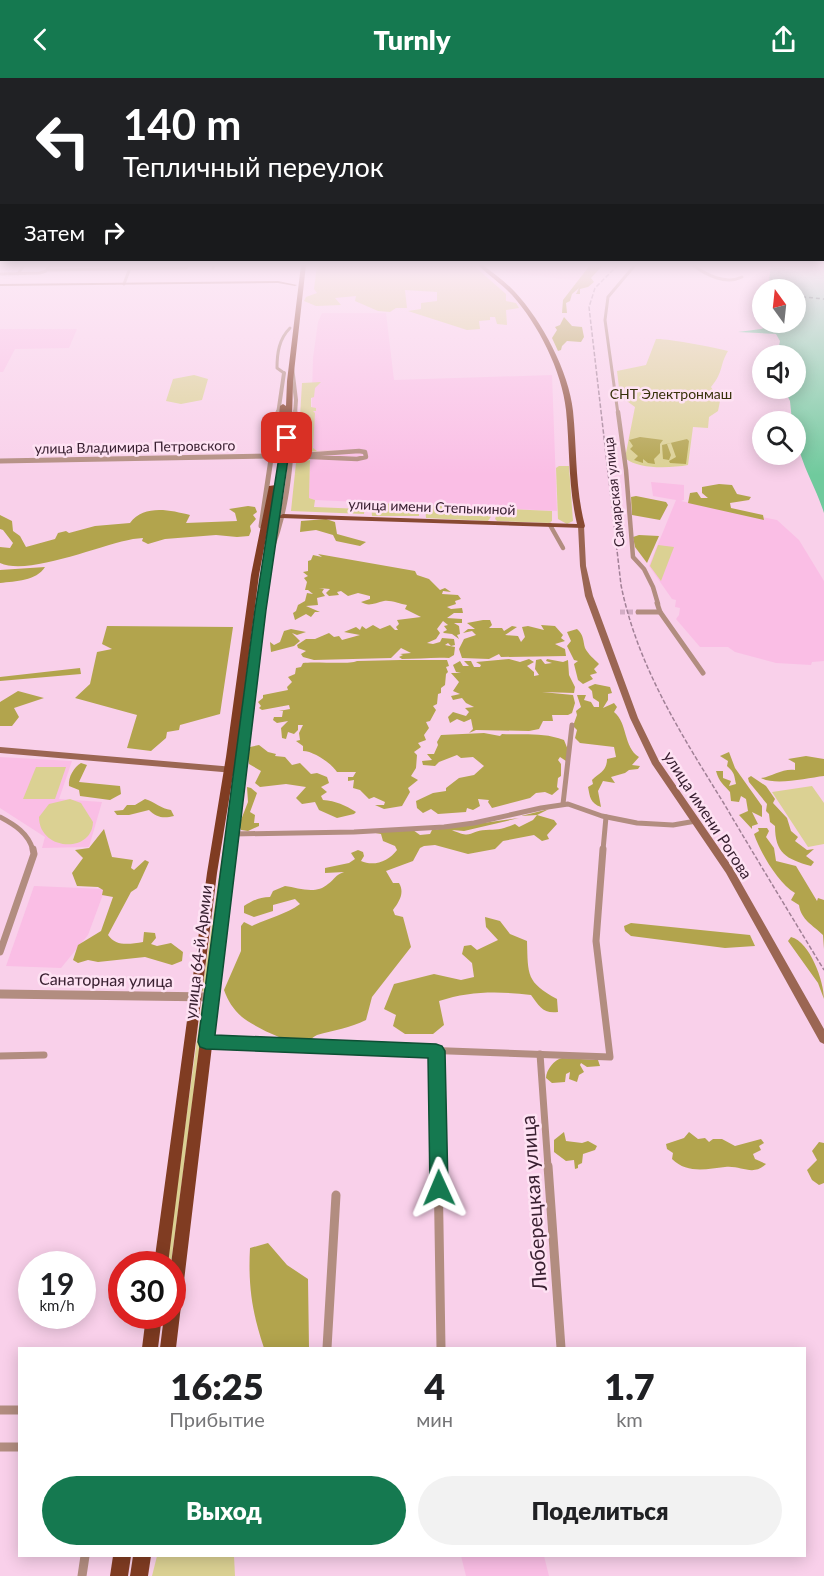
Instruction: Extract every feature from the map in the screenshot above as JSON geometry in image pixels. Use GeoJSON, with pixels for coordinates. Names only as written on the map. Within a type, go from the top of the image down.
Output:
{"type":"FeatureCollection","features":[{"type":"Feature","properties":{"kind":"highway","name":"улица 64-й Армии"},"geometry":{"type":"LineString","coordinates":[[168,1347],[233,834],[235,770],[255,575],[283,410],[284,373],[289,335]]}},
{"type":"Feature","properties":{"kind":"highway","name":"улица 64-й Армии"},"geometry":{"type":"LineString","coordinates":[[163,1251],[196,997],[268,560],[279,516],[296,335]]}},
{"type":"Feature","properties":{"kind":"highway"},"geometry":{"type":"LineString","coordinates":[[150,1347],[152,1329]]}},
{"type":"Feature","properties":{"kind":"highway"},"geometry":{"type":"LineString","coordinates":[[119,1576],[122,1557]]}},
{"type":"Feature","properties":{"kind":"highway"},"geometry":{"type":"LineString","coordinates":[[139,1576],[142,1557]]}},
{"type":"Feature","properties":{"kind":"main road"},"geometry":{"type":"LineString","coordinates":[[539,335],[560,371],[567,393],[571,466],[581,525]]}},
{"type":"Feature","properties":{"kind":"main road"},"geometry":{"type":"LineString","coordinates":[[266,519],[279,516]]}},
{"type":"Feature","properties":{"kind":"main road","name":"улица имени Степыкиной"},"geometry":{"type":"LineString","coordinates":[[279,516],[581,525]]}},
{"type":"Feature","properties":{"kind":"main road","name":"улица имени Рогова"},"geometry":{"type":"LineString","coordinates":[[581,525],[583,566],[589,596],[634,718],[654,762],[729,870],[824,1039]]}},
{"type":"Feature","properties":{"kind":"main road"},"geometry":{"type":"LineString","coordinates":[[0,750],[235,770]]}},
{"type":"Feature","properties":{"kind":"street","name":"Самарская улица"},"geometry":{"type":"LineString","coordinates":[[606,335],[626,470],[633,557],[644,569],[653,587],[660,612],[703,673]]}},
{"type":"Feature","properties":{"kind":"street"},"geometry":{"type":"LineString","coordinates":[[279,516],[296,400],[292,365]]}},
{"type":"Feature","properties":{"kind":"street"},"geometry":{"type":"LineString","coordinates":[[255,575],[284,373]]}},
{"type":"Feature","properties":{"kind":"street"},"geometry":{"type":"LineString","coordinates":[[289,456],[350,454]]}},
{"type":"Feature","properties":{"kind":"street","name":"улица Владимира Петровского"},"geometry":{"type":"LineString","coordinates":[[0,461],[289,456]]}},
{"type":"Feature","properties":{"kind":"street"},"geometry":{"type":"LineString","coordinates":[[550,525],[563,548]]}},
{"type":"Feature","properties":{"kind":"street"},"geometry":{"type":"LineString","coordinates":[[638,612],[660,612]]}},
{"type":"Feature","properties":{"kind":"street"},"geometry":{"type":"LineString","coordinates":[[563,804],[572,725]]}},
{"type":"Feature","properties":{"kind":"street"},"geometry":{"type":"LineString","coordinates":[[233,834],[436,827],[475,822],[563,804],[580,807],[606,817],[652,824],[676,825],[696,821]]}},
{"type":"Feature","properties":{"kind":"street"},"geometry":{"type":"LineString","coordinates":[[0,817],[27,836],[34,848],[34,854],[0,952]]}},
{"type":"Feature","properties":{"kind":"street"},"geometry":{"type":"LineString","coordinates":[[206,1042],[609,1057],[596,942],[606,817]]}},
{"type":"Feature","properties":{"kind":"street","name":"Санаторная улица"},"geometry":{"type":"LineString","coordinates":[[0,994],[212,997]]}},
{"type":"Feature","properties":{"kind":"street"},"geometry":{"type":"LineString","coordinates":[[436,1051],[441,1347]]}},
{"type":"Feature","properties":{"kind":"street","name":"Люберецкая улица"},"geometry":{"type":"LineString","coordinates":[[540,1054],[561,1347]]}},
{"type":"Feature","properties":{"kind":"street"},"geometry":{"type":"LineString","coordinates":[[0,1056],[44,1055]]}},
{"type":"Feature","properties":{"kind":"street"},"geometry":{"type":"LineString","coordinates":[[327,1347],[336,1195]]}},
{"type":"Feature","properties":{"kind":"street"},"geometry":{"type":"LineString","coordinates":[[0,1410],[18,1410]]}},
{"type":"Feature","properties":{"kind":"street"},"geometry":{"type":"LineString","coordinates":[[0,1447],[18,1447]]}},
{"type":"Feature","properties":{"kind":"street"},"geometry":{"type":"LineString","coordinates":[[82,1576],[85,1557]]}},
{"type":"Feature","properties":{"kind":"shaded area"},"geometry":{"type":"Polygon","coordinates":[[[0,335],[75,335],[69,348],[15,349],[3,372],[0,372],[0,335]]]}},
{"type":"Feature","properties":{"kind":"shaded area"},"geometry":{"type":"Polygon","coordinates":[[[316,335],[389,335],[394,380],[552,375],[557,511],[309,498],[313,358],[316,335]]]}},
{"type":"Feature","properties":{"kind":"shaded area"},"geometry":{"type":"Polygon","coordinates":[[[554,335],[584,335],[584,337],[581,342],[567,341],[558,351],[552,338],[554,335]]]}},
{"type":"Feature","properties":{"kind":"shaded area"},"geometry":{"type":"Polygon","coordinates":[[[777,335],[824,335],[824,513],[805,465],[806,411],[791,411],[789,399],[806,399],[806,345],[779,345],[780,341],[777,335]]]}},
{"type":"Feature","properties":{"kind":"shaded area"},"geometry":{"type":"Polygon","coordinates":[[[640,437],[663,440],[660,444],[660,453],[654,459],[655,464],[643,459],[643,463],[634,460],[638,456],[630,449],[633,446],[629,440],[640,437]]]}},
{"type":"Feature","properties":{"kind":"shaded area"},"geometry":{"type":"Polygon","coordinates":[[[687,439],[689,441],[686,464],[670,463],[669,461],[676,457],[671,443],[667,444],[671,455],[669,460],[663,459],[662,445],[687,439]]]}},
{"type":"Feature","properties":{"kind":"shaded area"},"geometry":{"type":"Polygon","coordinates":[[[651,482],[684,485],[684,500],[681,501],[777,520],[799,540],[824,581],[824,661],[812,662],[811,665],[776,663],[735,652],[728,647],[700,647],[676,619],[680,608],[675,607],[676,600],[672,599],[649,566],[676,500],[653,496],[651,482]]]}},
{"type":"Feature","properties":{"kind":"shaded area"},"geometry":{"type":"Polygon","coordinates":[[[719,484],[732,485],[737,494],[751,497],[749,500],[730,503],[731,508],[763,515],[764,520],[688,503],[690,493],[697,492],[701,498],[708,498],[702,493],[702,487],[719,484]]]}},
{"type":"Feature","properties":{"kind":"shaded area"},"geometry":{"type":"Polygon","coordinates":[[[631,497],[666,502],[668,505],[660,520],[632,515],[631,497]]]}},
{"type":"Feature","properties":{"kind":"shaded area"},"geometry":{"type":"Polygon","coordinates":[[[255,507],[257,512],[253,515],[256,519],[250,526],[249,536],[216,535],[165,539],[148,544],[142,541],[143,538],[133,539],[46,563],[13,566],[0,563],[0,547],[10,548],[13,543],[0,529],[0,515],[12,521],[13,531],[20,536],[26,547],[55,539],[58,533],[66,531],[69,533],[95,526],[130,523],[142,513],[150,511],[166,510],[190,515],[186,523],[237,521],[235,513],[229,509],[255,507]]]}},
{"type":"Feature","properties":{"kind":"shaded area"},"geometry":{"type":"Polygon","coordinates":[[[326,519],[335,522],[337,534],[366,542],[360,546],[336,541],[333,535],[316,530],[300,532],[301,521],[326,519]]]}},
{"type":"Feature","properties":{"kind":"shaded area"},"geometry":{"type":"Polygon","coordinates":[[[659,536],[647,563],[635,547],[633,537],[659,536]]]}},
{"type":"Feature","properties":{"kind":"shaded area"},"geometry":{"type":"Polygon","coordinates":[[[318,554],[415,571],[417,575],[429,579],[440,590],[445,588],[451,592],[443,591],[442,594],[458,595],[461,599],[455,601],[456,604],[447,607],[462,608],[463,613],[454,613],[447,618],[462,619],[462,623],[454,623],[459,626],[460,634],[457,635],[459,639],[443,632],[447,630],[444,626],[448,625],[443,621],[437,629],[440,633],[436,639],[427,643],[440,642],[442,638],[454,639],[455,645],[451,646],[448,643],[445,645],[455,647],[454,655],[449,658],[402,659],[399,657],[403,655],[400,654],[411,653],[401,648],[391,658],[314,660],[303,657],[301,654],[306,651],[298,648],[297,645],[306,639],[315,639],[329,633],[334,637],[339,636],[342,640],[360,635],[344,632],[356,627],[360,630],[362,626],[366,629],[373,625],[380,629],[390,625],[398,630],[397,620],[421,617],[405,609],[407,605],[387,601],[367,604],[361,602],[370,599],[370,596],[358,593],[348,596],[341,591],[337,592],[339,595],[329,596],[326,593],[330,589],[319,588],[324,589],[322,592],[325,596],[317,598],[318,605],[306,606],[320,612],[315,612],[311,617],[306,614],[295,620],[293,613],[298,605],[305,601],[307,593],[313,594],[305,590],[307,582],[304,578],[308,576],[303,572],[308,571],[308,561],[313,555],[322,557],[318,554]]]}},
{"type":"Feature","properties":{"kind":"shaded area"},"geometry":{"type":"Polygon","coordinates":[[[45,567],[31,578],[0,583],[0,570],[45,567]]]}},
{"type":"Feature","properties":{"kind":"shaded area"},"geometry":{"type":"Polygon","coordinates":[[[490,620],[492,625],[489,628],[502,628],[504,631],[512,626],[517,627],[505,635],[518,636],[521,642],[525,637],[522,627],[528,626],[544,630],[541,625],[555,626],[565,641],[555,644],[565,649],[566,656],[501,657],[499,654],[489,659],[462,658],[459,649],[464,639],[476,635],[472,631],[463,633],[468,629],[475,629],[467,623],[490,620]]]}},
{"type":"Feature","properties":{"kind":"shaded area"},"geometry":{"type":"Polygon","coordinates":[[[107,626],[233,627],[220,714],[180,725],[179,730],[167,732],[166,738],[151,751],[127,748],[137,715],[75,698],[90,684],[97,652],[112,649],[102,644],[107,626]]]}},
{"type":"Feature","properties":{"kind":"shaded area"},"geometry":{"type":"Polygon","coordinates":[[[291,629],[306,632],[297,635],[292,633],[300,641],[294,646],[271,652],[270,642],[274,645],[280,642],[284,631],[291,629]]]}},
{"type":"Feature","properties":{"kind":"shaded area"},"geometry":{"type":"Polygon","coordinates":[[[577,629],[582,636],[586,650],[599,664],[594,669],[597,673],[590,675],[593,679],[583,684],[578,680],[574,664],[578,661],[574,660],[567,646],[571,641],[567,632],[577,629]]]}},
{"type":"Feature","properties":{"kind":"shaded area"},"geometry":{"type":"Polygon","coordinates":[[[509,659],[520,662],[529,659],[534,662],[527,666],[534,672],[534,676],[539,675],[535,669],[536,660],[541,659],[545,664],[552,663],[546,661],[547,659],[563,662],[568,660],[569,675],[575,687],[574,693],[542,692],[573,695],[575,703],[572,713],[552,715],[553,721],[543,721],[539,729],[529,731],[476,730],[469,733],[473,729],[471,719],[464,722],[457,719],[450,723],[448,717],[453,712],[466,716],[469,712],[465,708],[474,707],[462,698],[453,700],[451,696],[460,694],[453,691],[459,682],[451,673],[461,673],[456,672],[453,665],[460,661],[463,666],[469,666],[464,661],[471,661],[474,667],[480,667],[481,665],[476,662],[509,659]]]}},
{"type":"Feature","properties":{"kind":"shaded area"},"geometry":{"type":"Polygon","coordinates":[[[447,660],[449,666],[446,667],[448,672],[445,685],[438,694],[437,704],[433,706],[436,710],[430,721],[426,722],[429,728],[424,735],[426,740],[418,743],[421,747],[414,752],[417,755],[416,768],[411,776],[418,780],[408,788],[410,792],[402,806],[384,809],[375,805],[384,805],[385,802],[374,797],[369,799],[360,790],[353,788],[354,780],[348,781],[348,777],[353,777],[356,772],[337,772],[322,758],[303,751],[303,746],[296,741],[300,740],[299,733],[303,725],[298,725],[298,730],[294,734],[288,732],[286,739],[282,738],[281,728],[288,721],[277,723],[273,720],[274,717],[282,717],[283,711],[279,711],[290,709],[289,705],[262,710],[258,702],[263,695],[288,690],[287,687],[292,682],[288,677],[295,674],[296,668],[301,667],[303,663],[447,660]]]}},
{"type":"Feature","properties":{"kind":"shaded area"},"geometry":{"type":"Polygon","coordinates":[[[80,668],[81,674],[0,681],[0,677],[80,668]]]}},
{"type":"Feature","properties":{"kind":"shaded area"},"geometry":{"type":"Polygon","coordinates":[[[595,684],[610,687],[612,693],[608,694],[608,700],[603,708],[614,703],[617,707],[614,712],[622,722],[630,747],[639,757],[632,765],[640,766],[638,769],[611,777],[615,783],[603,781],[598,791],[601,807],[593,802],[588,787],[604,769],[607,759],[616,757],[614,747],[580,743],[575,738],[577,730],[573,726],[576,711],[581,707],[577,695],[586,695],[584,700],[591,702],[594,707],[599,707],[599,702],[593,698],[592,691],[588,687],[595,684]]]}},
{"type":"Feature","properties":{"kind":"shaded area"},"geometry":{"type":"Polygon","coordinates":[[[18,691],[44,698],[14,708],[19,717],[12,726],[0,726],[0,702],[18,691]]]}},
{"type":"Feature","properties":{"kind":"shaded area"},"geometry":{"type":"Polygon","coordinates":[[[484,733],[500,736],[502,734],[541,735],[564,740],[568,750],[566,761],[560,757],[558,760],[561,764],[561,776],[558,778],[557,787],[559,789],[552,795],[545,792],[536,793],[530,798],[492,808],[489,800],[478,799],[480,806],[473,810],[467,808],[466,812],[438,814],[431,809],[423,813],[417,808],[416,801],[433,793],[446,791],[446,788],[459,778],[474,775],[484,766],[473,757],[461,758],[457,755],[435,766],[423,765],[422,761],[432,760],[427,754],[434,754],[441,735],[484,733]]]}},
{"type":"Feature","properties":{"kind":"shaded area"},"geometry":{"type":"Polygon","coordinates":[[[259,745],[268,752],[276,754],[275,756],[285,757],[292,765],[300,763],[311,774],[317,773],[327,777],[329,783],[321,787],[327,792],[321,796],[323,800],[332,801],[356,812],[337,818],[319,810],[315,802],[302,804],[296,798],[306,787],[286,784],[260,787],[255,783],[261,771],[249,764],[248,758],[250,747],[259,745]]]}},
{"type":"Feature","properties":{"kind":"shaded area"},"geometry":{"type":"Polygon","coordinates":[[[729,752],[735,768],[762,806],[762,817],[752,812],[758,824],[752,826],[752,829],[739,815],[748,811],[746,799],[741,796],[739,802],[731,801],[730,792],[720,781],[716,771],[723,771],[723,778],[731,781],[729,786],[736,784],[733,772],[727,766],[728,761],[720,756],[729,752]]]}},
{"type":"Feature","properties":{"kind":"shaded area"},"geometry":{"type":"Polygon","coordinates":[[[806,756],[824,759],[824,776],[783,781],[761,778],[786,770],[795,770],[795,763],[788,759],[806,756]]]}},
{"type":"Feature","properties":{"kind":"shaded area"},"geometry":{"type":"Polygon","coordinates":[[[0,757],[72,761],[59,799],[102,802],[89,847],[42,848],[45,837],[0,808],[0,757]]]}},
{"type":"Feature","properties":{"kind":"shaded area"},"geometry":{"type":"Polygon","coordinates":[[[81,763],[87,765],[79,782],[120,786],[121,794],[110,800],[80,796],[79,790],[69,786],[69,779],[81,763]]]}},
{"type":"Feature","properties":{"kind":"shaded area"},"geometry":{"type":"Polygon","coordinates":[[[751,776],[766,786],[775,799],[773,803],[787,818],[791,831],[798,837],[795,841],[807,850],[814,849],[806,856],[814,862],[811,866],[795,861],[780,849],[775,826],[770,822],[766,811],[767,804],[749,782],[748,778],[751,776]]]}},
{"type":"Feature","properties":{"kind":"shaded area"},"geometry":{"type":"Polygon","coordinates":[[[247,787],[257,793],[250,812],[255,815],[254,823],[259,823],[259,826],[248,831],[241,830],[239,825],[248,802],[247,787]]]}},
{"type":"Feature","properties":{"kind":"shaded area"},"geometry":{"type":"Polygon","coordinates":[[[145,799],[171,810],[174,816],[160,817],[149,810],[129,815],[117,815],[114,811],[123,810],[127,805],[135,805],[145,799]]]}},
{"type":"Feature","properties":{"kind":"shaded area"},"geometry":{"type":"Polygon","coordinates":[[[549,809],[537,815],[521,816],[549,809]]]}},
{"type":"Feature","properties":{"kind":"shaded area"},"geometry":{"type":"Polygon","coordinates":[[[537,815],[554,820],[557,824],[547,835],[549,839],[542,841],[534,835],[503,841],[495,849],[468,854],[435,845],[424,846],[420,848],[413,861],[386,871],[393,883],[399,883],[401,887],[400,897],[393,910],[395,915],[403,917],[411,947],[372,997],[366,1020],[317,1035],[305,1042],[298,1042],[281,1038],[254,1025],[242,1017],[231,1005],[224,990],[241,951],[241,926],[244,922],[252,926],[300,904],[295,899],[273,905],[273,911],[254,917],[244,913],[244,906],[270,897],[273,891],[285,886],[307,890],[323,887],[344,872],[325,873],[325,868],[349,863],[355,859],[351,853],[358,850],[363,852],[364,856],[361,861],[366,863],[386,860],[394,854],[397,850],[395,846],[383,841],[381,834],[370,832],[413,830],[420,835],[430,834],[432,830],[519,818],[464,831],[452,830],[468,834],[515,824],[519,827],[533,820],[537,815]]]}},
{"type":"Feature","properties":{"kind":"shaded area"},"geometry":{"type":"Polygon","coordinates":[[[758,828],[767,828],[769,831],[766,837],[774,848],[776,861],[796,866],[817,901],[818,898],[824,900],[824,949],[823,935],[805,918],[799,905],[791,900],[795,893],[776,875],[765,858],[754,834],[759,831],[758,828]]]}},
{"type":"Feature","properties":{"kind":"shaded area"},"geometry":{"type":"Polygon","coordinates":[[[104,829],[112,857],[133,860],[131,868],[134,870],[145,860],[149,862],[137,888],[131,892],[108,935],[119,943],[128,944],[143,942],[144,932],[155,933],[156,938],[151,944],[157,946],[171,943],[183,952],[182,961],[172,965],[145,957],[98,962],[88,960],[78,963],[73,960],[78,945],[101,931],[113,897],[102,895],[103,890],[98,887],[77,886],[72,873],[83,858],[75,850],[89,848],[104,829]]]}},
{"type":"Feature","properties":{"kind":"shaded area"},"geometry":{"type":"Polygon","coordinates":[[[34,886],[105,889],[88,935],[61,968],[6,966],[34,886]]]}},
{"type":"Feature","properties":{"kind":"shaded area"},"geometry":{"type":"Polygon","coordinates":[[[485,917],[500,921],[510,934],[527,941],[531,976],[539,988],[557,999],[558,1012],[545,1010],[531,995],[473,994],[439,1001],[444,1025],[433,1034],[405,1034],[393,1026],[396,1015],[384,1009],[394,984],[434,974],[461,980],[474,977],[472,963],[462,954],[464,946],[471,945],[477,950],[498,940],[486,927],[485,917]]]}},
{"type":"Feature","properties":{"kind":"shaded area"},"geometry":{"type":"Polygon","coordinates":[[[631,923],[750,935],[755,946],[725,948],[631,936],[625,931],[624,926],[631,923]]]}},
{"type":"Feature","properties":{"kind":"shaded area"},"geometry":{"type":"Polygon","coordinates":[[[791,937],[804,946],[815,963],[822,982],[824,999],[818,983],[788,941],[791,937]]]}},
{"type":"Feature","properties":{"kind":"shaded area"},"geometry":{"type":"Polygon","coordinates":[[[562,1058],[598,1060],[600,1066],[587,1067],[581,1063],[584,1072],[579,1075],[577,1082],[569,1079],[570,1072],[566,1074],[565,1082],[552,1083],[546,1078],[547,1072],[553,1063],[562,1058]]]}},
{"type":"Feature","properties":{"kind":"shaded area"},"geometry":{"type":"Polygon","coordinates":[[[564,1132],[566,1141],[582,1143],[588,1141],[597,1146],[595,1150],[583,1154],[582,1163],[578,1165],[578,1168],[575,1169],[574,1160],[566,1161],[554,1152],[554,1140],[564,1132]]]}},
{"type":"Feature","properties":{"kind":"shaded area"},"geometry":{"type":"Polygon","coordinates":[[[689,1132],[698,1139],[705,1138],[709,1142],[713,1139],[722,1139],[735,1146],[761,1139],[764,1143],[759,1146],[761,1150],[753,1154],[755,1159],[766,1164],[756,1170],[731,1167],[691,1169],[684,1167],[672,1159],[673,1153],[667,1149],[666,1144],[684,1138],[689,1132]]]}},
{"type":"Feature","properties":{"kind":"shaded area"},"geometry":{"type":"Polygon","coordinates":[[[819,1142],[824,1143],[824,1183],[819,1185],[812,1180],[807,1170],[817,1160],[812,1151],[819,1142]]]}},
{"type":"Feature","properties":{"kind":"shaded area"},"geometry":{"type":"Polygon","coordinates":[[[268,1243],[287,1265],[308,1279],[309,1347],[264,1347],[252,1299],[250,1248],[268,1243]]]}},
{"type":"Feature","properties":{"kind":"shaded area"},"geometry":{"type":"Polygon","coordinates":[[[461,1557],[544,1557],[549,1576],[466,1576],[461,1557]]]}},
{"type":"Feature","properties":{"kind":"green space","name":"СНТ Электронмаш"},"geometry":{"type":"Polygon","coordinates":[[[656,339],[728,351],[718,377],[711,387],[720,401],[718,411],[709,417],[708,428],[693,427],[688,465],[664,467],[638,465],[625,458],[635,407],[620,396],[617,371],[646,365],[656,339]]]}},
{"type":"Feature","properties":{"kind":"green space"},"geometry":{"type":"Polygon","coordinates":[[[194,375],[208,379],[202,400],[181,404],[166,401],[173,379],[194,375]]]}},
{"type":"Feature","properties":{"kind":"green space"},"geometry":{"type":"Polygon","coordinates":[[[321,382],[315,388],[314,397],[311,398],[311,407],[316,408],[316,411],[313,411],[315,413],[313,448],[317,451],[348,450],[303,452],[298,451],[302,383],[321,382]]]}},
{"type":"Feature","properties":{"kind":"green space"},"geometry":{"type":"Polygon","coordinates":[[[310,460],[309,498],[315,500],[314,507],[362,509],[363,503],[365,504],[364,514],[291,511],[296,463],[310,460]]]}},
{"type":"Feature","properties":{"kind":"green space"},"geometry":{"type":"Polygon","coordinates":[[[569,466],[573,521],[567,524],[558,519],[556,468],[569,466]]]}},
{"type":"Feature","properties":{"kind":"green space"},"geometry":{"type":"Polygon","coordinates":[[[376,503],[419,505],[419,516],[372,516],[371,505],[376,503]]]}},
{"type":"Feature","properties":{"kind":"green space"},"geometry":{"type":"Polygon","coordinates":[[[425,505],[497,508],[488,521],[426,518],[425,505]]]}},
{"type":"Feature","properties":{"kind":"green space"},"geometry":{"type":"Polygon","coordinates":[[[507,509],[552,511],[552,521],[549,523],[497,521],[495,519],[497,514],[507,509]]]}},
{"type":"Feature","properties":{"kind":"green space"},"geometry":{"type":"Polygon","coordinates":[[[658,545],[674,547],[661,581],[650,566],[658,545]]]}},
{"type":"Feature","properties":{"kind":"green space"},"geometry":{"type":"Polygon","coordinates":[[[36,767],[66,767],[55,799],[23,799],[36,767]]]}},
{"type":"Feature","properties":{"kind":"green space"},"geometry":{"type":"Polygon","coordinates":[[[234,775],[207,991],[204,992],[202,991],[234,775]]]}},
{"type":"Feature","properties":{"kind":"green space"},"geometry":{"type":"Polygon","coordinates":[[[812,786],[824,803],[824,844],[808,847],[772,792],[812,786]]]}},
{"type":"Feature","properties":{"kind":"green space"},"geometry":{"type":"Polygon","coordinates":[[[70,799],[81,803],[93,822],[90,832],[84,840],[75,843],[56,842],[47,837],[41,828],[39,817],[49,804],[70,799]]]}},
{"type":"Feature","properties":{"kind":"green space"},"geometry":{"type":"Polygon","coordinates":[[[202,1003],[205,1006],[173,1251],[168,1251],[202,1003]]]}},
{"type":"Feature","properties":{"kind":"green space"},"geometry":{"type":"Polygon","coordinates":[[[157,1557],[234,1557],[235,1576],[152,1576],[157,1557]]]}},
{"type":"Feature","properties":{"kind":"tunnel"},"geometry":{"type":"LineString","coordinates":[[620,612],[638,612]]}},
{"type":"Feature","properties":{"kind":"railway"},"geometry":{"type":"LineString","coordinates":[[592,335],[621,585],[638,643],[676,725],[824,970]]}},
{"type":"Feature","properties":{"kind":"route"},"geometry":{"type":"LineString","coordinates":[[287,438],[260,610],[206,1042],[436,1051],[439,1188]]}}]}
